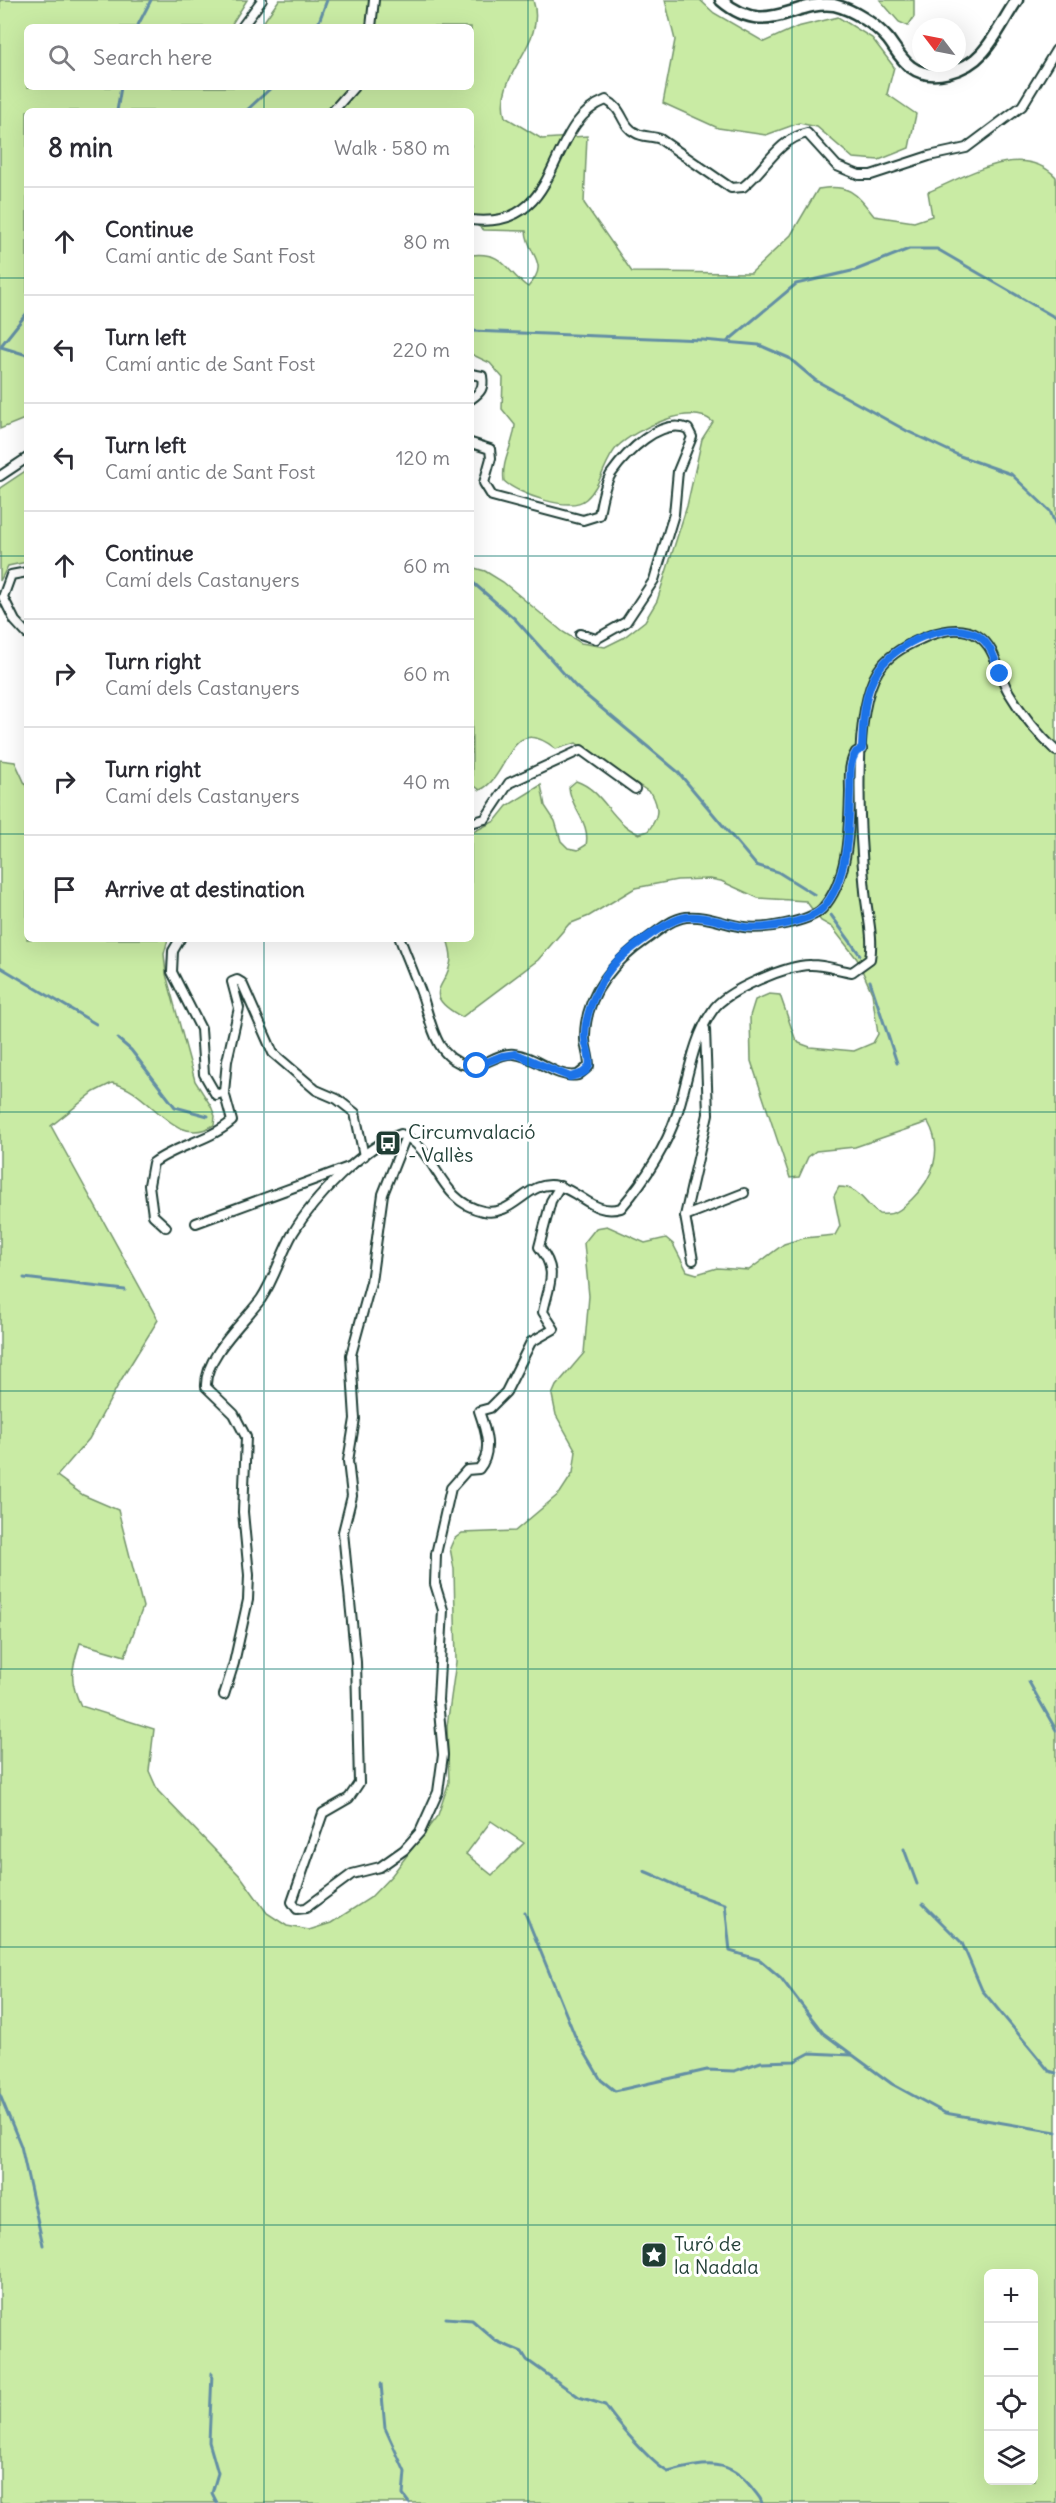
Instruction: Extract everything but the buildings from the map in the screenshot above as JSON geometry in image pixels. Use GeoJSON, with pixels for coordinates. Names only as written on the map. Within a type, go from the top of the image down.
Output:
{"type":"FeatureCollection","features":[{"type":"Feature","properties":{"kind":"street"},"geometry":{"type":"LineString","coordinates":[[244,24],[262,0]]}},
{"type":"Feature","properties":{"kind":"street"},"geometry":{"type":"LineString","coordinates":[[371,24],[374,0]]}},
{"type":"Feature","properties":{"kind":"street"},"geometry":{"type":"LineString","coordinates":[[721,0],[740,12],[761,17],[822,3],[844,8],[880,31],[911,68],[932,74],[955,70],[976,59],[1017,0]]}},
{"type":"Feature","properties":{"kind":"street"},"geometry":{"type":"LineString","coordinates":[[474,220],[506,220],[526,207],[549,176],[584,112],[606,100],[617,105],[628,127],[637,134],[660,139],[731,188],[743,187],[785,143],[795,136],[807,133],[837,166],[847,172],[871,175],[929,156],[966,148],[1022,105],[1056,50]]}},
{"type":"Feature","properties":{"kind":"street"},"geometry":{"type":"LineString","coordinates":[[336,108],[351,90]]}},
{"type":"Feature","properties":{"kind":"street"},"geometry":{"type":"LineString","coordinates":[[474,375],[482,376],[484,385],[480,393],[474,397]]}},
{"type":"Feature","properties":{"kind":"street"},"geometry":{"type":"LineString","coordinates":[[474,444],[490,449],[484,483],[492,496],[583,520],[599,515],[611,475],[636,446],[665,429],[681,426],[688,429],[692,437],[678,471],[674,514],[654,580],[626,622],[596,639],[580,634]]}},
{"type":"Feature","properties":{"kind":"street"},"geometry":{"type":"LineString","coordinates":[[0,476],[24,460]]}},
{"type":"Feature","properties":{"kind":"street"},"geometry":{"type":"LineString","coordinates":[[24,573],[10,575],[3,597],[15,621],[24,631]]}},
{"type":"Feature","properties":{"kind":"street"},"geometry":{"type":"LineString","coordinates":[[224,1695],[234,1663],[248,1600],[249,1575],[243,1512],[246,1437],[234,1414],[206,1387],[205,1376],[233,1332],[262,1297],[292,1234],[305,1215],[364,1156],[401,1134],[419,1146],[444,1186],[476,1209],[494,1212],[505,1210],[534,1189],[546,1184],[561,1186],[597,1208],[613,1211],[621,1208],[659,1157],[677,1115],[705,1024],[720,1001],[786,970],[812,965],[852,972],[870,959],[873,942],[862,862],[862,749],[866,702],[873,681],[886,660],[899,650],[921,639],[949,630],[963,630],[978,636],[988,645],[1007,690],[1032,725],[1056,751]]}},
{"type":"Feature","properties":{"kind":"street"},"geometry":{"type":"LineString","coordinates":[[401,942],[423,997],[434,1034],[448,1054],[457,1061],[477,1066],[502,1056],[516,1054],[561,1074],[578,1075],[589,1066],[585,1032],[590,1012],[606,975],[630,951],[667,925],[687,917],[714,920],[747,928],[802,920],[821,909],[834,889],[847,844],[849,769],[856,752],[862,749]]}},
{"type":"Feature","properties":{"kind":"street"},"geometry":{"type":"LineString","coordinates":[[474,822],[485,819],[509,783],[580,750],[635,789]]}},
{"type":"Feature","properties":{"kind":"street"},"geometry":{"type":"LineString","coordinates":[[178,942],[173,951],[172,972],[201,1029],[204,1074],[216,1095],[224,1092]]}},
{"type":"Feature","properties":{"kind":"street"},"geometry":{"type":"LineString","coordinates":[[166,1227],[153,1215],[150,1185],[153,1163],[168,1152],[221,1131],[231,1121],[224,1092],[226,1061],[239,1008],[232,982],[237,980],[242,983],[273,1053],[316,1090],[337,1099],[355,1113],[364,1156]]}},
{"type":"Feature","properties":{"kind":"street"},"geometry":{"type":"LineString","coordinates":[[693,1260],[685,1216],[708,1114],[705,1024]]}},
{"type":"Feature","properties":{"kind":"street"},"geometry":{"type":"LineString","coordinates":[[406,1136],[382,1194],[371,1282],[351,1355],[355,1419],[348,1461],[352,1496],[344,1532],[356,1662],[359,1783],[349,1798],[323,1813],[292,1902],[297,1909],[306,1908],[352,1874],[380,1867],[404,1850],[420,1832],[438,1792],[442,1755],[438,1700],[443,1610],[435,1584],[436,1554],[441,1523],[451,1488],[467,1470],[479,1469],[486,1460],[488,1434],[479,1411],[490,1408],[506,1392],[531,1342],[554,1329],[543,1312],[552,1272],[551,1261],[539,1247],[546,1216],[561,1186]]}},
{"type":"Feature","properties":{"kind":"street"},"geometry":{"type":"LineString","coordinates":[[196,1223],[353,1166]]}},
{"type":"Feature","properties":{"kind":"street"},"geometry":{"type":"LineString","coordinates":[[685,1216],[744,1193]]}},
{"type":"Feature","properties":{"kind":"green space"},"geometry":{"type":"Polygon","coordinates":[[[0,0],[247,0],[232,24],[24,24],[24,90],[474,90],[474,24],[262,24],[279,0],[533,0],[536,16],[533,31],[506,87],[503,101],[505,117],[542,139],[587,136],[584,203],[632,272],[751,273],[791,235],[818,189],[837,187],[845,189],[857,196],[874,216],[914,222],[932,216],[928,192],[993,165],[1027,162],[1042,167],[1056,177],[1056,2503],[0,2503],[0,760],[15,762],[24,782],[24,942],[167,942],[164,954],[166,974],[195,1081],[215,1116],[214,1125],[199,1131],[186,1130],[174,1125],[139,1096],[112,1083],[94,1092],[51,1126],[158,1320],[121,1380],[89,1439],[57,1476],[83,1495],[118,1510],[143,1607],[125,1656],[80,1643],[73,1668],[73,1682],[81,1706],[154,1729],[149,1771],[158,1791],[242,1878],[267,1913],[287,1926],[309,1930],[331,1923],[370,1898],[392,1875],[438,1815],[449,1782],[447,1726],[456,1662],[454,1569],[450,1548],[454,1539],[462,1533],[515,1531],[560,1493],[573,1473],[576,1451],[556,1415],[552,1395],[556,1386],[584,1353],[589,1296],[584,1243],[596,1228],[607,1226],[645,1243],[666,1238],[673,1244],[687,1271],[697,1274],[717,1268],[749,1270],[784,1244],[804,1238],[835,1235],[840,1226],[834,1196],[839,1187],[857,1193],[879,1214],[889,1214],[901,1209],[926,1182],[936,1153],[933,1133],[928,1122],[855,1147],[816,1151],[808,1157],[799,1177],[790,1178],[751,1061],[750,1016],[755,1000],[769,994],[780,995],[795,1038],[799,1043],[810,1047],[854,1051],[873,1043],[878,1034],[872,993],[857,959],[832,927],[821,921],[806,901],[758,898],[721,881],[710,879],[677,880],[635,888],[589,916],[569,924],[538,960],[462,1017],[441,1001],[438,995],[451,958],[448,942],[474,942],[474,832],[495,821],[507,806],[541,785],[545,806],[555,821],[561,841],[568,848],[578,850],[586,845],[587,837],[586,829],[570,795],[569,787],[576,781],[594,792],[621,822],[639,834],[648,831],[657,813],[652,794],[576,743],[556,749],[540,739],[528,737],[512,750],[490,783],[480,790],[474,786],[474,568],[485,571],[503,582],[563,632],[581,643],[605,647],[623,638],[645,621],[657,601],[687,506],[702,439],[713,422],[703,417],[678,416],[637,433],[617,447],[591,494],[578,503],[568,504],[544,500],[520,491],[504,481],[504,466],[515,425],[502,409],[503,378],[490,363],[474,355],[474,255],[491,256],[498,259],[528,287],[535,278],[538,265],[526,231],[484,230],[474,223],[474,108],[24,108],[24,419],[0,429],[0,0]],[[491,1821],[466,1854],[492,1875],[524,1843],[491,1821]]]}},
{"type":"Feature","properties":{"kind":"green space"},"geometry":{"type":"Polygon","coordinates":[[[665,0],[700,0],[714,13],[764,42],[797,27],[838,17],[872,38],[894,67],[887,94],[916,114],[909,148],[879,160],[853,158],[817,127],[799,123],[766,135],[718,128],[663,103],[675,40],[665,0]]]}},
{"type":"Feature","properties":{"kind":"green space"},"geometry":{"type":"Polygon","coordinates":[[[880,0],[914,0],[914,17],[908,26],[899,22],[880,0]]]}},
{"type":"Feature","properties":{"kind":"green space"},"geometry":{"type":"Polygon","coordinates":[[[24,472],[24,563],[8,566],[0,581],[0,488],[24,472]]]}},
{"type":"Feature","properties":{"kind":"waterway"},"geometry":{"type":"LineString","coordinates":[[139,24],[151,0]]}},
{"type":"Feature","properties":{"kind":"waterway"},"geometry":{"type":"LineString","coordinates":[[318,24],[327,0]]}},
{"type":"Feature","properties":{"kind":"waterway"},"geometry":{"type":"LineString","coordinates":[[118,108],[120,90]]}},
{"type":"Feature","properties":{"kind":"waterway"},"geometry":{"type":"LineString","coordinates":[[249,108],[269,90]]}},
{"type":"Feature","properties":{"kind":"waterway"},"geometry":{"type":"LineString","coordinates":[[728,341],[796,284],[856,270],[909,249],[937,249],[1056,318]]}},
{"type":"Feature","properties":{"kind":"waterway"},"geometry":{"type":"LineString","coordinates":[[0,347],[24,317]]}},
{"type":"Feature","properties":{"kind":"waterway"},"geometry":{"type":"LineString","coordinates":[[474,331],[703,340],[759,345],[789,358],[815,380],[907,431],[960,456],[1011,474],[1050,511],[1056,526]]}},
{"type":"Feature","properties":{"kind":"waterway"},"geometry":{"type":"LineString","coordinates":[[1,347],[24,354]]}},
{"type":"Feature","properties":{"kind":"waterway"},"geometry":{"type":"LineString","coordinates":[[474,584],[515,619],[576,687],[678,772],[756,865],[778,872],[815,895]]}},
{"type":"Feature","properties":{"kind":"waterway"},"geometry":{"type":"LineString","coordinates":[[831,915],[860,955]]}},
{"type":"Feature","properties":{"kind":"waterway"},"geometry":{"type":"LineString","coordinates":[[0,967],[96,1024]]}},
{"type":"Feature","properties":{"kind":"waterway"},"geometry":{"type":"LineString","coordinates":[[870,981],[897,1063]]}},
{"type":"Feature","properties":{"kind":"waterway"},"geometry":{"type":"LineString","coordinates":[[118,1039],[131,1050],[175,1107],[208,1116]]}},
{"type":"Feature","properties":{"kind":"waterway"},"geometry":{"type":"LineString","coordinates":[[24,1278],[125,1290]]}},
{"type":"Feature","properties":{"kind":"waterway"},"geometry":{"type":"LineString","coordinates":[[1029,1682],[1056,1730]]}},
{"type":"Feature","properties":{"kind":"waterway"},"geometry":{"type":"LineString","coordinates":[[904,1849],[917,1884]]}},
{"type":"Feature","properties":{"kind":"waterway"},"geometry":{"type":"LineString","coordinates":[[644,1871],[725,1904],[730,1951],[760,1960],[781,1978],[823,2033],[892,2084],[945,2113],[1056,2132]]}},
{"type":"Feature","properties":{"kind":"waterway"},"geometry":{"type":"LineString","coordinates":[[923,1904],[962,1943],[982,1990],[1049,2071],[1056,2073]]}},
{"type":"Feature","properties":{"kind":"waterway"},"geometry":{"type":"LineString","coordinates":[[525,1913],[575,2036],[601,2080],[615,2091],[707,2070],[734,2071],[761,2062],[795,2061],[810,2053],[852,2055]]}},
{"type":"Feature","properties":{"kind":"waterway"},"geometry":{"type":"LineString","coordinates":[[0,2095],[21,2146],[43,2245]]}},
{"type":"Feature","properties":{"kind":"waterway"},"geometry":{"type":"LineString","coordinates":[[446,2318],[472,2320],[496,2341],[522,2352],[527,2360],[579,2397],[605,2405],[643,2451],[668,2472],[703,2465],[723,2467],[743,2478],[762,2503]]}},
{"type":"Feature","properties":{"kind":"waterway"},"geometry":{"type":"LineString","coordinates":[[212,2373],[209,2442],[218,2473],[212,2493],[217,2503]]}},
{"type":"Feature","properties":{"kind":"waterway"},"geometry":{"type":"LineString","coordinates":[[381,2384],[385,2428],[405,2472],[403,2495],[409,2503]]}},
{"type":"Feature","properties":{"kind":"place","name":"Circumvalació - Vallès"},"geometry":{"type":"Point","coordinates":[388,1143]}},
{"type":"Feature","properties":{"kind":"place","name":"Turó de la Nadala"},"geometry":{"type":"Point","coordinates":[654,2255]}},
{"type":"Feature","properties":{"kind":"route"},"geometry":{"type":"LineString","coordinates":[[477,1066],[502,1056],[516,1054],[570,1077],[585,1071],[589,1066],[585,1032],[590,1012],[606,975],[630,951],[677,919],[700,917],[747,928],[781,924],[812,916],[828,900],[842,866],[849,822],[849,769],[852,758],[862,749],[866,702],[878,670],[899,650],[921,639],[949,630],[963,630],[978,636],[988,645],[1000,674]]}}]}
